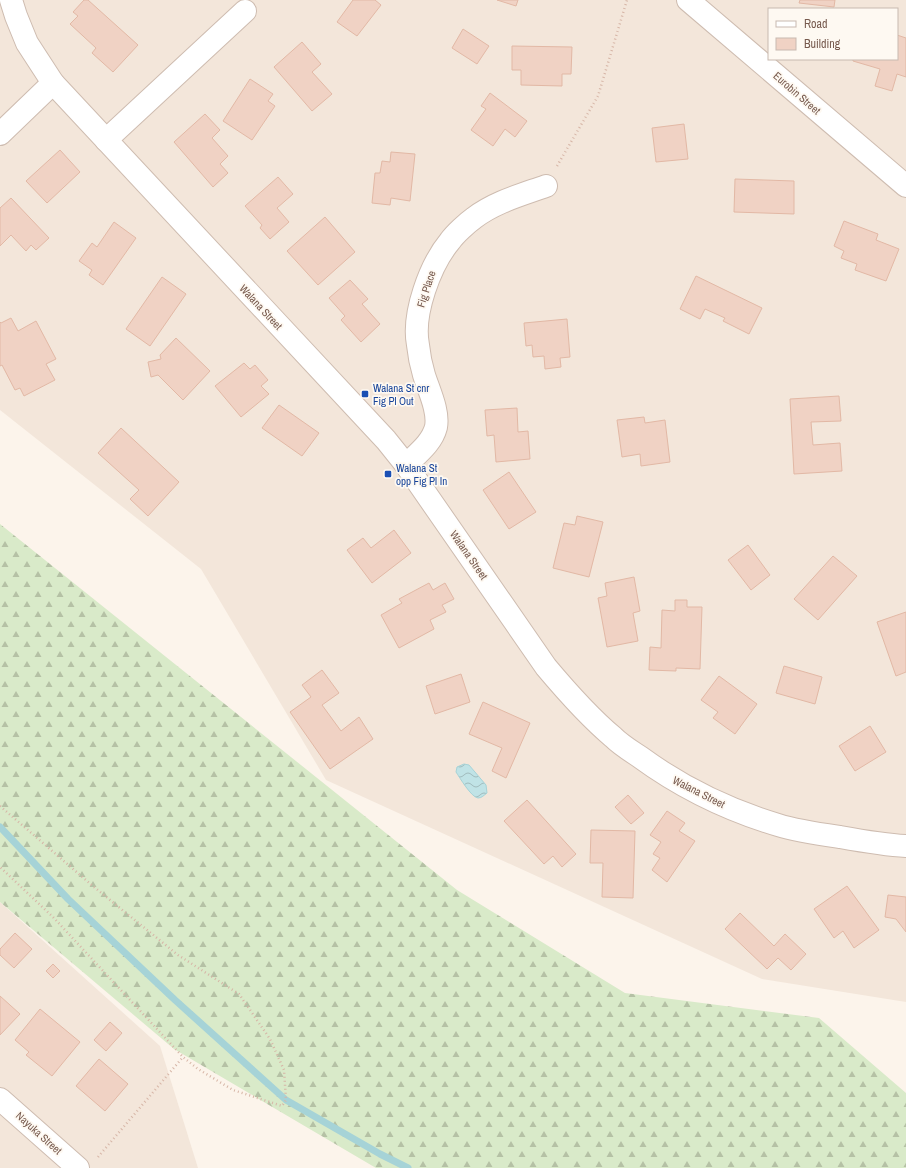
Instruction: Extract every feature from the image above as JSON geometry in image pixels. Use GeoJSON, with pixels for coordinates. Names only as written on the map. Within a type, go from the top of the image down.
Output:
{"type":"FeatureCollection","features":[{"type":"Feature","properties":{"kind":"street","name":"Walana Street"},"geometry":{"type":"LineString","coordinates":[[11,0],[27,43],[53,83],[386,440],[406,465],[546,667],[572,698],[592,718],[614,738],[670,778],[702,796],[735,810],[786,827],[881,844],[906,846]]}},
{"type":"Feature","properties":{"kind":"street","name":"Eurobin Street"},"geometry":{"type":"LineString","coordinates":[[688,0],[906,186]]}},
{"type":"Feature","properties":{"kind":"street"},"geometry":{"type":"LineString","coordinates":[[106,140],[245,12]]}},
{"type":"Feature","properties":{"kind":"street"},"geometry":{"type":"LineString","coordinates":[[0,134],[53,83]]}},
{"type":"Feature","properties":{"kind":"street","name":"Fig Place"},"geometry":{"type":"LineString","coordinates":[[406,465],[427,445],[436,428],[437,414],[423,372],[417,343],[417,319],[422,294],[434,266],[450,240],[474,218],[503,201],[546,186]]}},
{"type":"Feature","properties":{"kind":"street","name":"Nayuka Street"},"geometry":{"type":"LineString","coordinates":[[0,1099],[86,1165]]}},
{"type":"Feature","properties":{"kind":"path"},"geometry":{"type":"LineString","coordinates":[[546,186],[598,96],[627,0]]}},
{"type":"Feature","properties":{"kind":"path"},"geometry":{"type":"LineString","coordinates":[[0,806],[94,887],[178,955],[239,994],[270,1039],[284,1070],[286,1100],[282,1106],[234,1090],[198,1069],[183,1057],[53,917],[0,867]]}},
{"type":"Feature","properties":{"kind":"path"},"geometry":{"type":"LineString","coordinates":[[86,1165],[183,1057]]}},
{"type":"Feature","properties":{"kind":"shaded area"},"geometry":{"type":"Polygon","coordinates":[[[0,0],[906,0],[906,1002],[762,979],[326,780],[201,569],[0,410],[0,0]]]}},
{"type":"Feature","properties":{"kind":"shaded area"},"geometry":{"type":"Polygon","coordinates":[[[0,902],[160,1046],[198,1168],[0,1168],[0,902]]]}},
{"type":"Feature","properties":{"kind":"green space"},"geometry":{"type":"Polygon","coordinates":[[[0,524],[457,890],[625,993],[819,1018],[906,1093],[906,1168],[376,1168],[174,1049],[0,902],[0,524]]]}},
{"type":"Feature","properties":{"kind":"water"},"geometry":{"type":"Polygon","coordinates":[[[464,764],[469,765],[486,785],[487,793],[482,797],[475,797],[456,772],[457,767],[464,764]]]}},
{"type":"Feature","properties":{"kind":"building"},"geometry":{"type":"Polygon","coordinates":[[[84,0],[88,0],[138,45],[113,72],[92,53],[96,48],[70,24],[78,16],[73,12],[84,0]]]}},
{"type":"Feature","properties":{"kind":"building"},"geometry":{"type":"Polygon","coordinates":[[[353,0],[375,0],[381,5],[357,36],[337,22],[353,0]]]}},
{"type":"Feature","properties":{"kind":"building"},"geometry":{"type":"Polygon","coordinates":[[[497,0],[518,0],[516,6],[497,0]]]}},
{"type":"Feature","properties":{"kind":"building"},"geometry":{"type":"Polygon","coordinates":[[[800,0],[835,0],[834,7],[799,3],[800,0]]]}},
{"type":"Feature","properties":{"kind":"building"},"geometry":{"type":"Polygon","coordinates":[[[463,29],[489,46],[477,64],[452,48],[463,29]]]}},
{"type":"Feature","properties":{"kind":"building"},"geometry":{"type":"Polygon","coordinates":[[[898,35],[906,38],[906,77],[897,74],[892,91],[875,86],[880,69],[853,61],[898,60],[898,35]]]}},
{"type":"Feature","properties":{"kind":"building"},"geometry":{"type":"Polygon","coordinates":[[[302,42],[321,64],[312,72],[332,94],[312,111],[274,67],[302,42]]]}},
{"type":"Feature","properties":{"kind":"building"},"geometry":{"type":"Polygon","coordinates":[[[512,46],[572,47],[571,74],[562,74],[562,86],[521,85],[521,70],[512,70],[512,46]]]}},
{"type":"Feature","properties":{"kind":"building"},"geometry":{"type":"Polygon","coordinates":[[[250,79],[273,94],[268,101],[275,106],[252,140],[223,121],[250,79]]]}},
{"type":"Feature","properties":{"kind":"building"},"geometry":{"type":"Polygon","coordinates":[[[490,93],[527,121],[515,137],[505,129],[493,146],[471,130],[486,109],[481,106],[490,93]]]}},
{"type":"Feature","properties":{"kind":"building"},"geometry":{"type":"Polygon","coordinates":[[[205,114],[220,130],[212,138],[228,156],[220,164],[228,173],[213,187],[174,142],[205,114]]]}},
{"type":"Feature","properties":{"kind":"building"},"geometry":{"type":"Polygon","coordinates":[[[684,124],[688,159],[656,162],[652,128],[684,124]]]}},
{"type":"Feature","properties":{"kind":"building"},"geometry":{"type":"Polygon","coordinates":[[[60,150],[80,172],[47,203],[26,181],[60,150]]]}},
{"type":"Feature","properties":{"kind":"building"},"geometry":{"type":"Polygon","coordinates":[[[391,152],[415,154],[410,201],[391,198],[390,205],[372,203],[375,173],[380,173],[382,161],[390,162],[391,152]]]}},
{"type":"Feature","properties":{"kind":"building"},"geometry":{"type":"Polygon","coordinates":[[[278,177],[293,194],[277,208],[289,222],[270,239],[260,228],[262,225],[245,206],[278,177]]]}},
{"type":"Feature","properties":{"kind":"building"},"geometry":{"type":"Polygon","coordinates":[[[735,179],[794,181],[794,214],[734,212],[735,179]]]}},
{"type":"Feature","properties":{"kind":"building"},"geometry":{"type":"Polygon","coordinates":[[[11,198],[49,238],[36,250],[31,245],[26,251],[11,235],[0,246],[0,208],[11,198]]]}},
{"type":"Feature","properties":{"kind":"building"},"geometry":{"type":"Polygon","coordinates":[[[325,217],[355,252],[318,285],[287,251],[325,217]]]}},
{"type":"Feature","properties":{"kind":"building"},"geometry":{"type":"Polygon","coordinates":[[[844,221],[878,234],[876,240],[899,249],[886,281],[855,270],[857,264],[841,258],[844,251],[834,246],[844,221]]]}},
{"type":"Feature","properties":{"kind":"building"},"geometry":{"type":"Polygon","coordinates":[[[114,222],[136,238],[103,285],[89,275],[92,270],[79,261],[92,243],[97,247],[114,222]]]}},
{"type":"Feature","properties":{"kind":"building"},"geometry":{"type":"Polygon","coordinates":[[[696,276],[762,308],[749,334],[723,321],[725,318],[705,309],[700,319],[680,309],[696,276]]]}},
{"type":"Feature","properties":{"kind":"building"},"geometry":{"type":"Polygon","coordinates":[[[162,277],[186,294],[150,346],[126,329],[162,277]]]}},
{"type":"Feature","properties":{"kind":"building"},"geometry":{"type":"Polygon","coordinates":[[[350,280],[368,299],[362,304],[380,324],[361,342],[341,320],[345,316],[329,298],[350,280]]]}},
{"type":"Feature","properties":{"kind":"building"},"geometry":{"type":"Polygon","coordinates":[[[11,318],[18,331],[36,321],[56,359],[46,364],[55,380],[24,396],[20,388],[15,390],[2,365],[0,366],[0,322],[1,323],[11,318]]]}},
{"type":"Feature","properties":{"kind":"building"},"geometry":{"type":"Polygon","coordinates":[[[567,319],[570,357],[560,358],[561,367],[545,369],[544,356],[533,357],[532,345],[526,346],[524,323],[567,319]]]}},
{"type":"Feature","properties":{"kind":"building"},"geometry":{"type":"Polygon","coordinates":[[[176,338],[210,371],[183,400],[158,375],[151,377],[148,362],[161,359],[160,355],[176,338]]]}},
{"type":"Feature","properties":{"kind":"building"},"geometry":{"type":"Polygon","coordinates":[[[244,363],[250,369],[255,365],[268,380],[261,386],[269,394],[241,417],[215,386],[244,363]]]}},
{"type":"Feature","properties":{"kind":"building"},"geometry":{"type":"Polygon","coordinates":[[[839,396],[841,421],[811,422],[813,445],[840,443],[842,471],[794,474],[790,399],[839,396]]]}},
{"type":"Feature","properties":{"kind":"building"},"geometry":{"type":"Polygon","coordinates":[[[279,405],[319,433],[302,456],[262,428],[279,405]]]}},
{"type":"Feature","properties":{"kind":"building"},"geometry":{"type":"Polygon","coordinates":[[[517,408],[518,432],[528,431],[530,459],[496,462],[494,435],[487,436],[485,410],[517,408]]]}},
{"type":"Feature","properties":{"kind":"building"},"geometry":{"type":"Polygon","coordinates":[[[644,417],[645,423],[665,420],[670,462],[641,466],[640,454],[622,457],[617,420],[644,417]]]}},
{"type":"Feature","properties":{"kind":"building"},"geometry":{"type":"Polygon","coordinates":[[[121,428],[179,482],[148,516],[130,499],[139,490],[98,453],[121,428]]]}},
{"type":"Feature","properties":{"kind":"building"},"geometry":{"type":"Polygon","coordinates":[[[509,472],[536,512],[509,529],[483,490],[509,472]]]}},
{"type":"Feature","properties":{"kind":"building"},"geometry":{"type":"Polygon","coordinates":[[[577,516],[603,522],[589,577],[553,568],[564,523],[575,525],[577,516]]]}},
{"type":"Feature","properties":{"kind":"building"},"geometry":{"type":"Polygon","coordinates":[[[394,530],[411,553],[372,583],[347,550],[363,538],[371,548],[394,530]]]}},
{"type":"Feature","properties":{"kind":"building"},"geometry":{"type":"Polygon","coordinates":[[[748,545],[770,575],[751,590],[728,560],[748,545]]]}},
{"type":"Feature","properties":{"kind":"building"},"geometry":{"type":"Polygon","coordinates":[[[833,556],[857,576],[818,620],[794,599],[833,556]]]}},
{"type":"Feature","properties":{"kind":"building"},"geometry":{"type":"Polygon","coordinates":[[[634,577],[640,611],[633,613],[638,641],[607,647],[598,598],[607,596],[605,583],[634,577]]]}},
{"type":"Feature","properties":{"kind":"building"},"geometry":{"type":"Polygon","coordinates":[[[429,583],[433,590],[445,583],[454,599],[442,605],[446,612],[430,620],[434,629],[399,648],[381,615],[402,603],[399,599],[429,583]]]}},
{"type":"Feature","properties":{"kind":"building"},"geometry":{"type":"Polygon","coordinates":[[[675,600],[687,600],[687,607],[702,607],[700,669],[676,668],[676,671],[649,670],[650,647],[661,648],[662,610],[675,611],[675,600]]]}},
{"type":"Feature","properties":{"kind":"building"},"geometry":{"type":"Polygon","coordinates":[[[906,612],[906,672],[896,676],[877,622],[906,612]]]}},
{"type":"Feature","properties":{"kind":"building"},"geometry":{"type":"Polygon","coordinates":[[[784,666],[822,677],[815,704],[776,693],[784,666]]]}},
{"type":"Feature","properties":{"kind":"building"},"geometry":{"type":"Polygon","coordinates":[[[322,670],[339,693],[322,705],[341,731],[359,717],[373,739],[330,769],[290,712],[311,697],[302,685],[322,670]]]}},
{"type":"Feature","properties":{"kind":"building"},"geometry":{"type":"Polygon","coordinates":[[[461,674],[470,702],[435,714],[426,686],[461,674]]]}},
{"type":"Feature","properties":{"kind":"building"},"geometry":{"type":"Polygon","coordinates":[[[719,676],[757,704],[735,734],[713,718],[718,712],[701,700],[719,676]]]}},
{"type":"Feature","properties":{"kind":"building"},"geometry":{"type":"Polygon","coordinates":[[[483,702],[530,723],[506,778],[492,771],[502,748],[469,734],[483,702]]]}},
{"type":"Feature","properties":{"kind":"building"},"geometry":{"type":"Polygon","coordinates":[[[870,726],[886,752],[855,771],[839,746],[870,726]]]}},
{"type":"Feature","properties":{"kind":"building"},"geometry":{"type":"Polygon","coordinates":[[[628,795],[644,813],[631,824],[615,807],[628,795]]]}},
{"type":"Feature","properties":{"kind":"building"},"geometry":{"type":"Polygon","coordinates":[[[527,800],[576,854],[562,867],[553,856],[544,864],[504,821],[527,800]]]}},
{"type":"Feature","properties":{"kind":"building"},"geometry":{"type":"Polygon","coordinates":[[[667,811],[685,823],[679,831],[695,841],[667,882],[652,870],[660,858],[653,854],[661,842],[650,835],[667,811]]]}},
{"type":"Feature","properties":{"kind":"building"},"geometry":{"type":"Polygon","coordinates":[[[591,830],[635,831],[633,898],[602,897],[603,863],[590,863],[591,830]]]}},
{"type":"Feature","properties":{"kind":"building"},"geometry":{"type":"Polygon","coordinates":[[[847,886],[879,930],[854,948],[843,931],[834,938],[814,909],[847,886]]]}},
{"type":"Feature","properties":{"kind":"building"},"geometry":{"type":"Polygon","coordinates":[[[888,895],[906,897],[906,932],[896,919],[885,917],[888,895]]]}},
{"type":"Feature","properties":{"kind":"building"},"geometry":{"type":"Polygon","coordinates":[[[740,913],[774,946],[785,934],[806,954],[791,970],[778,958],[767,969],[725,929],[740,913]]]}},
{"type":"Feature","properties":{"kind":"building"},"geometry":{"type":"Polygon","coordinates":[[[15,933],[32,949],[14,968],[0,955],[0,949],[15,933]]]}},
{"type":"Feature","properties":{"kind":"building"},"geometry":{"type":"Polygon","coordinates":[[[53,964],[60,971],[53,978],[46,971],[53,964]]]}},
{"type":"Feature","properties":{"kind":"building"},"geometry":{"type":"Polygon","coordinates":[[[0,996],[20,1014],[0,1035],[0,996]]]}},
{"type":"Feature","properties":{"kind":"building"},"geometry":{"type":"Polygon","coordinates":[[[40,1009],[80,1042],[52,1076],[26,1055],[29,1052],[15,1040],[40,1009]]]}},
{"type":"Feature","properties":{"kind":"building"},"geometry":{"type":"Polygon","coordinates":[[[110,1022],[122,1033],[106,1051],[94,1040],[110,1022]]]}},
{"type":"Feature","properties":{"kind":"building"},"geometry":{"type":"Polygon","coordinates":[[[99,1059],[128,1084],[105,1111],[76,1086],[99,1059]]]}},
{"type":"Feature","properties":{"kind":"waterway"},"geometry":{"type":"LineString","coordinates":[[0,827],[68,899],[175,1000],[286,1100],[380,1154],[408,1168]]}},
{"type":"Feature","properties":{"kind":"place","name":"Walana St cnr Fig Pl Out"},"geometry":{"type":"Point","coordinates":[365,394]}},
{"type":"Feature","properties":{"kind":"place","name":"Walana St opp Fig Pl In"},"geometry":{"type":"Point","coordinates":[388,474]}}]}
